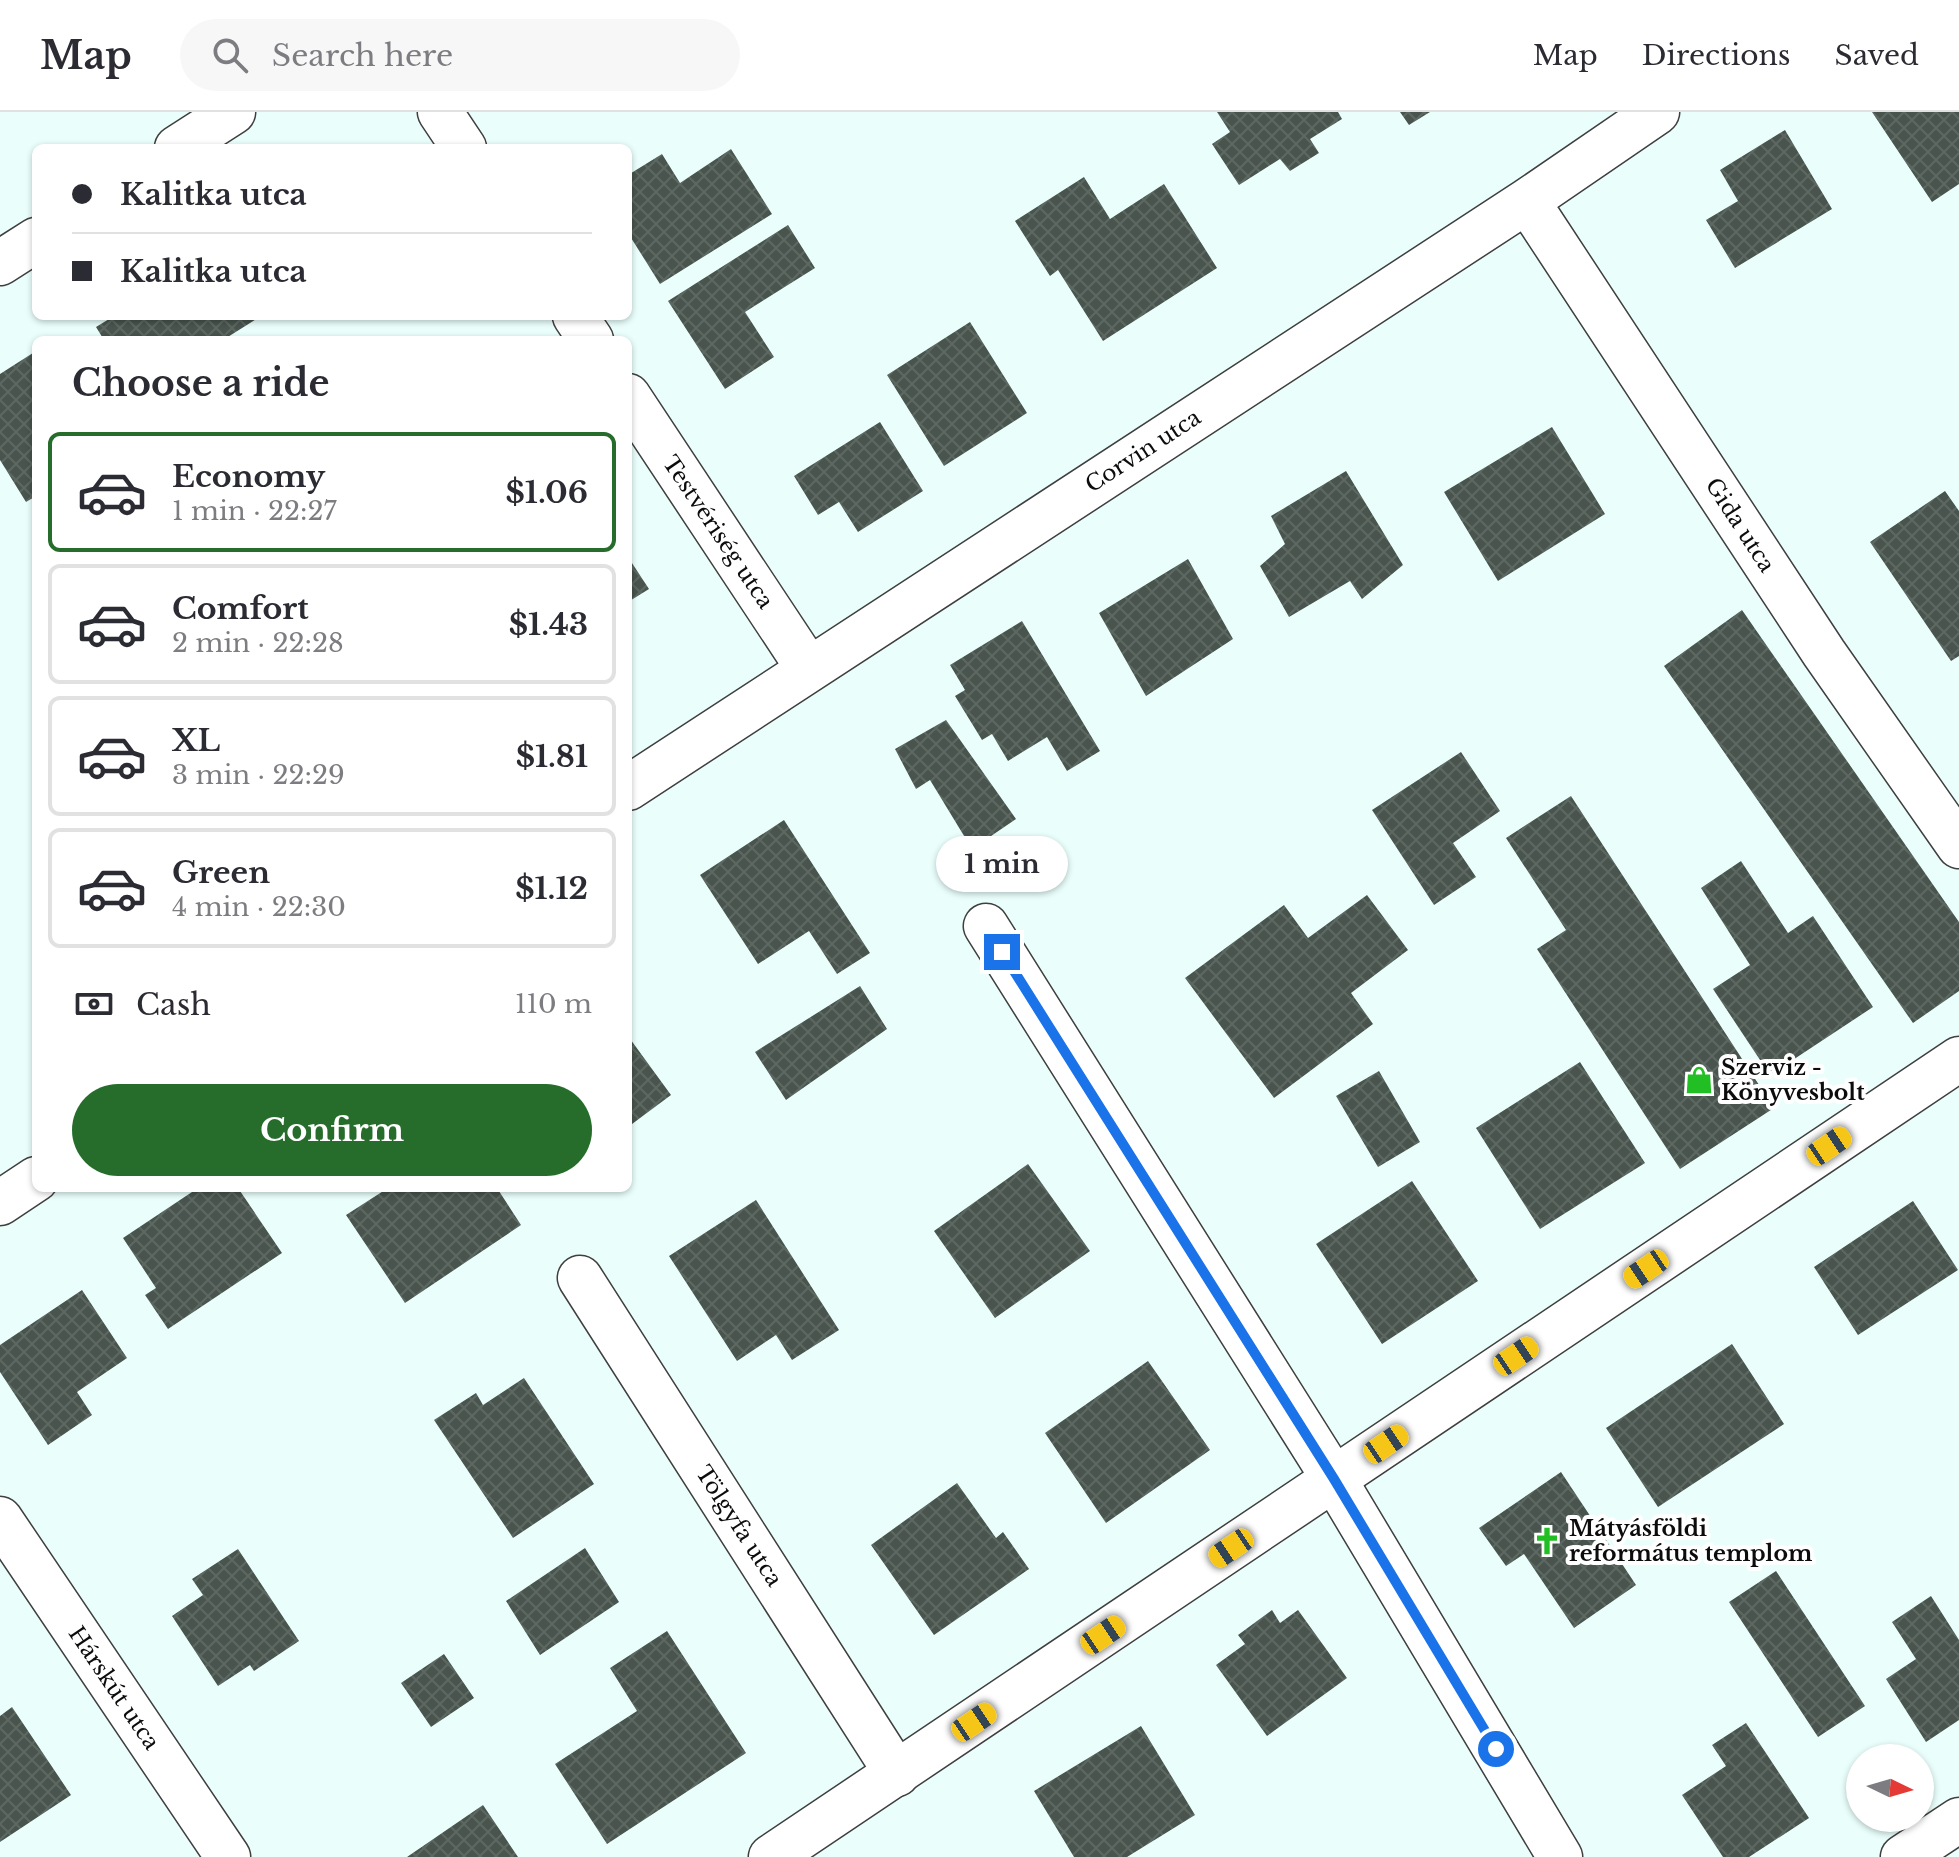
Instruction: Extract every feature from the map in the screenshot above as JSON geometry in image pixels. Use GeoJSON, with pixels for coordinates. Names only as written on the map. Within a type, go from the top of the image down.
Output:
{"type":"FeatureCollection","features":[{"type":"Feature","properties":{"kind":"street"},"geometry":{"type":"LineString","coordinates":[[183,144],[233,112]]}},
{"type":"Feature","properties":{"kind":"street"},"geometry":{"type":"LineString","coordinates":[[440,112],[461,144]]}},
{"type":"Feature","properties":{"kind":"street","name":"Corvin utca"},"geometry":{"type":"LineString","coordinates":[[632,785],[1527,201],[1657,112]]}},
{"type":"Feature","properties":{"kind":"street","name":"Gida utca"},"geometry":{"type":"LineString","coordinates":[[1527,201],[1824,653],[1959,846]]}},
{"type":"Feature","properties":{"kind":"street"},"geometry":{"type":"LineString","coordinates":[[0,263],[32,243]]}},
{"type":"Feature","properties":{"kind":"street","name":"Testvériség utca"},"geometry":{"type":"LineString","coordinates":[[632,402],[808,668]]}},
{"type":"Feature","properties":{"kind":"street"},"geometry":{"type":"LineString","coordinates":[[986,926],[1334,1479],[1560,1857]]}},
{"type":"Feature","properties":{"kind":"street"},"geometry":{"type":"LineString","coordinates":[[771,1857],[1959,1059]]}},
{"type":"Feature","properties":{"kind":"street"},"geometry":{"type":"LineString","coordinates":[[0,1203],[32,1182]]}},
{"type":"Feature","properties":{"kind":"street","name":"Tölgyfa utca"},"geometry":{"type":"LineString","coordinates":[[580,1278],[897,1774]]}},
{"type":"Feature","properties":{"kind":"street","name":"Hárskút utca"},"geometry":{"type":"LineString","coordinates":[[0,1519],[228,1857]]}},
{"type":"Feature","properties":{"kind":"street"},"geometry":{"type":"LineString","coordinates":[[1903,1857],[1959,1820]]}},
{"type":"Feature","properties":{"kind":"building"},"geometry":{"type":"Polygon","coordinates":[[[1217,112],[1338,112],[1342,119],[1310,139],[1319,153],[1290,171],[1280,159],[1239,185],[1212,144],[1230,132],[1217,112]]]}},
{"type":"Feature","properties":{"kind":"building"},"geometry":{"type":"Polygon","coordinates":[[[1400,112],[1430,112],[1409,125],[1400,112]]]}},
{"type":"Feature","properties":{"kind":"building"},"geometry":{"type":"Polygon","coordinates":[[[1872,112],[1959,112],[1959,184],[1932,202],[1872,112]]]}},
{"type":"Feature","properties":{"kind":"building"},"geometry":{"type":"Polygon","coordinates":[[[1785,130],[1832,209],[1735,268],[1706,220],[1738,201],[1720,170],[1785,130]]]}},
{"type":"Feature","properties":{"kind":"building"},"geometry":{"type":"Polygon","coordinates":[[[731,149],[772,214],[660,284],[632,239],[632,173],[662,154],[680,183],[731,149]]]}},
{"type":"Feature","properties":{"kind":"building"},"geometry":{"type":"Polygon","coordinates":[[[1084,177],[1110,219],[1164,184],[1217,268],[1103,341],[1058,270],[1050,276],[1015,221],[1084,177]]]}},
{"type":"Feature","properties":{"kind":"building"},"geometry":{"type":"Polygon","coordinates":[[[788,225],[815,268],[745,312],[774,357],[725,389],[668,301],[788,225]]]}},
{"type":"Feature","properties":{"kind":"building"},"geometry":{"type":"Polygon","coordinates":[[[107,320],[255,320],[229,336],[102,336],[96,327],[107,320]]]}},
{"type":"Feature","properties":{"kind":"building"},"geometry":{"type":"Polygon","coordinates":[[[970,322],[1027,413],[944,466],[887,375],[970,322]]]}},
{"type":"Feature","properties":{"kind":"building"},"geometry":{"type":"Polygon","coordinates":[[[32,354],[32,498],[26,502],[0,460],[0,374],[32,354]]]}},
{"type":"Feature","properties":{"kind":"building"},"geometry":{"type":"Polygon","coordinates":[[[880,422],[923,491],[858,532],[839,502],[818,515],[794,476],[880,422]]]}},
{"type":"Feature","properties":{"kind":"building"},"geometry":{"type":"Polygon","coordinates":[[[1552,427],[1605,514],[1498,581],[1444,492],[1552,427]]]}},
{"type":"Feature","properties":{"kind":"building"},"geometry":{"type":"Polygon","coordinates":[[[1346,471],[1403,565],[1362,599],[1350,581],[1289,617],[1260,566],[1285,544],[1271,516],[1346,471]]]}},
{"type":"Feature","properties":{"kind":"building"},"geometry":{"type":"Polygon","coordinates":[[[1945,491],[1959,511],[1959,656],[1951,661],[1870,542],[1945,491]]]}},
{"type":"Feature","properties":{"kind":"building"},"geometry":{"type":"Polygon","coordinates":[[[1188,559],[1233,639],[1146,696],[1099,613],[1188,559]]]}},
{"type":"Feature","properties":{"kind":"building"},"geometry":{"type":"Polygon","coordinates":[[[632,563],[649,589],[632,600],[632,563]]]}},
{"type":"Feature","properties":{"kind":"building"},"geometry":{"type":"Polygon","coordinates":[[[1742,610],[1959,922],[1959,991],[1913,1023],[1664,666],[1742,610]]]}},
{"type":"Feature","properties":{"kind":"building"},"geometry":{"type":"Polygon","coordinates":[[[1022,621],[1100,751],[1067,771],[1047,737],[1008,761],[992,734],[982,740],[955,696],[965,690],[950,665],[1022,621]]]}},
{"type":"Feature","properties":{"kind":"building"},"geometry":{"type":"Polygon","coordinates":[[[946,720],[1016,819],[972,849],[930,780],[916,789],[895,749],[946,720]]]}},
{"type":"Feature","properties":{"kind":"building"},"geometry":{"type":"Polygon","coordinates":[[[1461,752],[1500,811],[1453,843],[1476,877],[1434,905],[1372,810],[1461,752]]]}},
{"type":"Feature","properties":{"kind":"building"},"geometry":{"type":"Polygon","coordinates":[[[1571,796],[1774,1108],[1680,1169],[1537,949],[1566,930],[1506,838],[1571,796]]]}},
{"type":"Feature","properties":{"kind":"building"},"geometry":{"type":"Polygon","coordinates":[[[784,820],[870,953],[837,974],[809,931],[758,964],[700,875],[784,820]]]}},
{"type":"Feature","properties":{"kind":"building"},"geometry":{"type":"Polygon","coordinates":[[[1741,861],[1788,933],[1813,916],[1873,1007],[1770,1075],[1713,989],[1750,965],[1701,888],[1741,861]]]}},
{"type":"Feature","properties":{"kind":"building"},"geometry":{"type":"Polygon","coordinates":[[[1367,895],[1408,950],[1351,993],[1373,1024],[1274,1098],[1185,978],[1284,905],[1308,938],[1367,895]]]}},
{"type":"Feature","properties":{"kind":"building"},"geometry":{"type":"Polygon","coordinates":[[[860,986],[887,1029],[786,1100],[755,1052],[860,986]]]}},
{"type":"Feature","properties":{"kind":"building"},"geometry":{"type":"Polygon","coordinates":[[[632,1041],[671,1095],[632,1124],[632,1041]]]}},
{"type":"Feature","properties":{"kind":"building"},"geometry":{"type":"Polygon","coordinates":[[[1580,1062],[1645,1163],[1540,1229],[1476,1128],[1580,1062]]]}},
{"type":"Feature","properties":{"kind":"building"},"geometry":{"type":"Polygon","coordinates":[[[1379,1071],[1420,1142],[1378,1167],[1336,1096],[1379,1071]]]}},
{"type":"Feature","properties":{"kind":"building"},"geometry":{"type":"Polygon","coordinates":[[[1028,1164],[1090,1251],[995,1318],[934,1231],[1028,1164]]]}},
{"type":"Feature","properties":{"kind":"building"},"geometry":{"type":"Polygon","coordinates":[[[1412,1181],[1478,1281],[1382,1344],[1316,1244],[1412,1181]]]}},
{"type":"Feature","properties":{"kind":"building"},"geometry":{"type":"Polygon","coordinates":[[[192,1192],[241,1192],[282,1253],[168,1329],[145,1295],[156,1288],[123,1238],[192,1192]]]}},
{"type":"Feature","properties":{"kind":"building"},"geometry":{"type":"Polygon","coordinates":[[[382,1192],[500,1192],[521,1225],[405,1303],[346,1215],[382,1192]]]}},
{"type":"Feature","properties":{"kind":"building"},"geometry":{"type":"Polygon","coordinates":[[[756,1200],[839,1330],[792,1360],[776,1335],[737,1361],[669,1256],[756,1200]]]}},
{"type":"Feature","properties":{"kind":"building"},"geometry":{"type":"Polygon","coordinates":[[[1913,1201],[1958,1270],[1858,1335],[1814,1267],[1913,1201]]]}},
{"type":"Feature","properties":{"kind":"building"},"geometry":{"type":"Polygon","coordinates":[[[82,1290],[127,1358],[77,1392],[92,1415],[48,1445],[0,1372],[0,1345],[82,1290]]]}},
{"type":"Feature","properties":{"kind":"building"},"geometry":{"type":"Polygon","coordinates":[[[1732,1344],[1784,1424],[1658,1507],[1606,1428],[1732,1344]]]}},
{"type":"Feature","properties":{"kind":"building"},"geometry":{"type":"Polygon","coordinates":[[[1148,1361],[1210,1450],[1106,1523],[1045,1433],[1148,1361]]]}},
{"type":"Feature","properties":{"kind":"building"},"geometry":{"type":"Polygon","coordinates":[[[524,1378],[594,1484],[513,1538],[434,1420],[476,1393],[483,1405],[524,1378]]]}},
{"type":"Feature","properties":{"kind":"building","name":"Mátyásföldi református templom"},"geometry":{"type":"Polygon","coordinates":[[[1561,1472],[1636,1585],[1574,1628],[1524,1554],[1506,1566],[1479,1528],[1561,1472]]]}},
{"type":"Feature","properties":{"kind":"building"},"geometry":{"type":"Polygon","coordinates":[[[957,1483],[996,1538],[1003,1532],[1029,1569],[934,1635],[871,1545],[957,1483]]]}},
{"type":"Feature","properties":{"kind":"building"},"geometry":{"type":"Polygon","coordinates":[[[585,1548],[619,1602],[540,1655],[506,1601],[585,1548]]]}},
{"type":"Feature","properties":{"kind":"building"},"geometry":{"type":"Polygon","coordinates":[[[238,1549],[299,1641],[254,1671],[250,1665],[218,1686],[172,1616],[203,1595],[192,1579],[238,1549]]]}},
{"type":"Feature","properties":{"kind":"building"},"geometry":{"type":"Polygon","coordinates":[[[1776,1571],[1865,1706],[1818,1737],[1729,1602],[1776,1571]]]}},
{"type":"Feature","properties":{"kind":"building"},"geometry":{"type":"Polygon","coordinates":[[[1931,1596],[1959,1640],[1959,1720],[1926,1742],[1886,1679],[1916,1659],[1892,1622],[1931,1596]]]}},
{"type":"Feature","properties":{"kind":"building"},"geometry":{"type":"Polygon","coordinates":[[[1272,1610],[1280,1623],[1298,1610],[1347,1678],[1267,1736],[1216,1665],[1245,1644],[1238,1635],[1272,1610]]]}},
{"type":"Feature","properties":{"kind":"building"},"geometry":{"type":"Polygon","coordinates":[[[667,1631],[746,1753],[607,1844],[555,1764],[637,1711],[610,1668],[667,1631]]]}},
{"type":"Feature","properties":{"kind":"building"},"geometry":{"type":"Polygon","coordinates":[[[444,1654],[474,1698],[431,1727],[401,1683],[444,1654]]]}},
{"type":"Feature","properties":{"kind":"building"},"geometry":{"type":"Polygon","coordinates":[[[12,1707],[71,1795],[0,1842],[0,1716],[12,1707]]]}},
{"type":"Feature","properties":{"kind":"building"},"geometry":{"type":"Polygon","coordinates":[[[1746,1723],[1809,1818],[1749,1857],[1723,1857],[1682,1795],[1726,1766],[1712,1745],[1746,1723]]]}},
{"type":"Feature","properties":{"kind":"building"},"geometry":{"type":"Polygon","coordinates":[[[1141,1726],[1195,1815],[1127,1857],[1074,1857],[1034,1791],[1141,1726]]]}},
{"type":"Feature","properties":{"kind":"building"},"geometry":{"type":"Polygon","coordinates":[[[483,1805],[518,1857],[407,1857],[483,1805]]]}},
{"type":"Feature","properties":{"kind":"place","name":"Szerviz - Könyvesbolt"},"geometry":{"type":"Point","coordinates":[1699,1080]}},
{"type":"Feature","properties":{"kind":"place","name":"Mátyásföldi református templom"},"geometry":{"type":"Point","coordinates":[1547,1541]}},
{"type":"Feature","properties":{"kind":"route"},"geometry":{"type":"LineString","coordinates":[[1002,952],[1334,1479],[1496,1749]]}}]}
